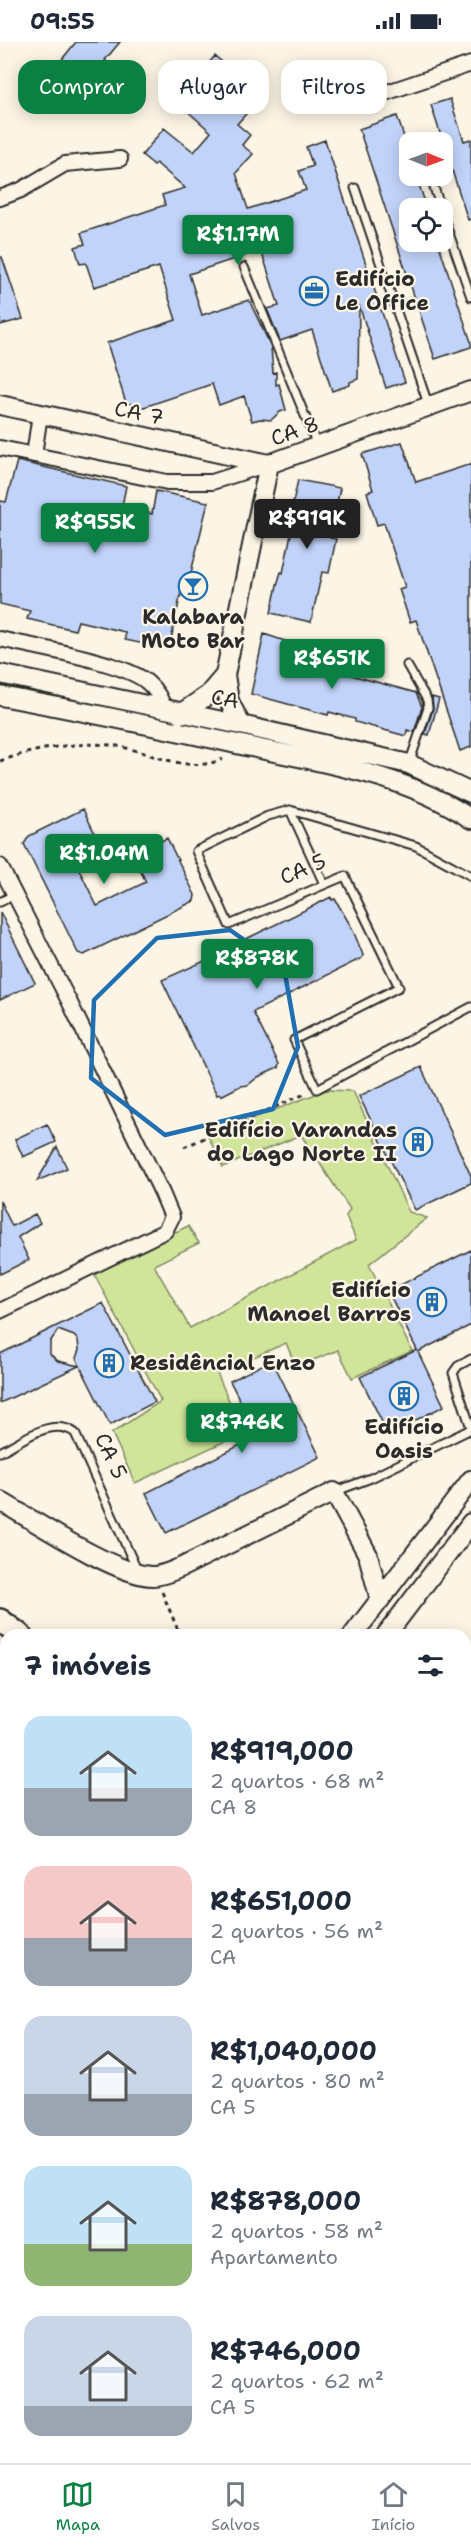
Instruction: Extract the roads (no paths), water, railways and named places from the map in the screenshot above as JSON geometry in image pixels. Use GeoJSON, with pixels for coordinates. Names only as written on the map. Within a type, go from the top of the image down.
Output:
{"type":"FeatureCollection","features":[{"type":"Feature","properties":{"kind":"street"},"geometry":{"type":"LineString","coordinates":[[387,92],[471,64]]}},
{"type":"Feature","properties":{"kind":"street"},"geometry":{"type":"LineString","coordinates":[[0,198],[21,190],[65,164],[120,159]]}},
{"type":"Feature","properties":{"kind":"street","name":"CA 8"},"geometry":{"type":"LineString","coordinates":[[241,725],[229,701],[225,675],[269,464],[471,391]]}},
{"type":"Feature","properties":{"kind":"street","name":"CA 7"},"geometry":{"type":"LineString","coordinates":[[0,405],[269,464]]}},
{"type":"Feature","properties":{"kind":"street"},"geometry":{"type":"LineString","coordinates":[[34,455],[40,414]]}},
{"type":"Feature","properties":{"kind":"street"},"geometry":{"type":"LineString","coordinates":[[0,448],[167,482],[212,482],[269,464]]}},
{"type":"Feature","properties":{"kind":"street"},"geometry":{"type":"LineString","coordinates":[[0,639],[123,668],[147,682],[172,712],[208,695],[225,675]]}},
{"type":"Feature","properties":{"kind":"street","name":"CA"},"geometry":{"type":"LineString","coordinates":[[0,674],[241,725],[410,764],[471,793]]}},
{"type":"Feature","properties":{"kind":"street"},"geometry":{"type":"LineString","coordinates":[[0,696],[88,711],[393,781],[456,809],[471,819]]}},
{"type":"Feature","properties":{"kind":"street"},"geometry":{"type":"LineString","coordinates":[[276,753],[282,735]]}},
{"type":"Feature","properties":{"kind":"street"},"geometry":{"type":"LineString","coordinates":[[0,866],[75,1013],[162,1193],[171,1217],[165,1231],[0,1311]]}},
{"type":"Feature","properties":{"kind":"street"},"geometry":{"type":"LineString","coordinates":[[358,1629],[471,1480]]}},
{"type":"Feature","properties":{"kind":"street"},"geometry":{"type":"LineString","coordinates":[[0,1501],[106,1562],[147,1576],[180,1568],[334,1492],[368,1555],[380,1600]]}},
{"type":"Feature","properties":{"kind":"street"},"geometry":{"type":"LineString","coordinates":[[391,1629],[471,1523]]}},
{"type":"Feature","properties":{"kind":"street"},"geometry":{"type":"LineString","coordinates":[[368,1555],[401,1570]]}},
{"type":"Feature","properties":{"kind":"lane"},"geometry":{"type":"LineString","coordinates":[[355,188],[429,406]]}},
{"type":"Feature","properties":{"kind":"lane"},"geometry":{"type":"LineString","coordinates":[[453,245],[471,297]]}},
{"type":"Feature","properties":{"kind":"lane"},"geometry":{"type":"LineString","coordinates":[[244,267],[318,446]]}},
{"type":"Feature","properties":{"kind":"lane"},"geometry":{"type":"LineString","coordinates":[[407,665],[427,699],[428,708],[410,764]]}},
{"type":"Feature","properties":{"kind":"lane"},"geometry":{"type":"LineString","coordinates":[[290,810],[324,884]]}},
{"type":"Feature","properties":{"kind":"lane","name":"CA 5"},"geometry":{"type":"LineString","coordinates":[[471,876],[416,846],[290,810],[268,816],[196,851],[229,925],[345,876],[399,987],[294,1040],[317,1089],[471,1007]]}},
{"type":"Feature","properties":{"kind":"lane"},"geometry":{"type":"LineString","coordinates":[[0,902],[14,895]]}},
{"type":"Feature","properties":{"kind":"lane"},"geometry":{"type":"LineString","coordinates":[[334,1492],[371,1478],[471,1429],[453,1373],[455,1369],[471,1359]]}},
{"type":"Feature","properties":{"kind":"lane","name":"CA 5"},"geometry":{"type":"LineString","coordinates":[[0,1452],[50,1427],[61,1426],[75,1433],[147,1576]]}},
{"type":"Feature","properties":{"kind":"place","name":"Edifício Le Office"},"geometry":{"type":"Point","coordinates":[314,291]}},
{"type":"Feature","properties":{"kind":"place","name":"Kalabara Moto Bar"},"geometry":{"type":"Point","coordinates":[193,586]}},
{"type":"Feature","properties":{"kind":"place","name":"Edifício Varandas do Lago Norte II"},"geometry":{"type":"Point","coordinates":[418,1142]}},
{"type":"Feature","properties":{"kind":"place","name":"Edifício Manoel Barros"},"geometry":{"type":"Point","coordinates":[432,1302]}},
{"type":"Feature","properties":{"kind":"place","name":"Residêncial Enzo"},"geometry":{"type":"Point","coordinates":[109,1363]}},
{"type":"Feature","properties":{"kind":"place","name":"Edifício Oasis"},"geometry":{"type":"Point","coordinates":[404,1396]}}]}
